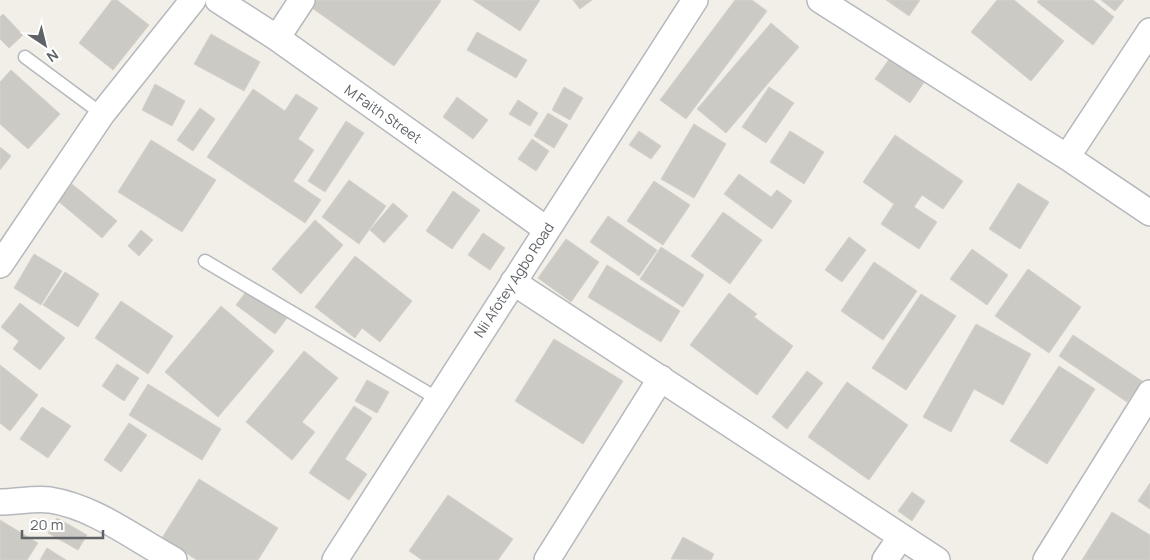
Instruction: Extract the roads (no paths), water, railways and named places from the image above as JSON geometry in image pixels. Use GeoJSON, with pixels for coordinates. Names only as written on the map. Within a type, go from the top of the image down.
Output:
{"type":"FeatureCollection","features":[{"type":"Feature","properties":{"kind":"street"},"geometry":{"type":"LineString","coordinates":[[0,265],[102,114],[193,0]]}},
{"type":"Feature","properties":{"kind":"street","name":"M Faith Street"},"geometry":{"type":"LineString","coordinates":[[218,0],[277,38],[546,229]]}},
{"type":"Feature","properties":{"kind":"street"},"geometry":{"type":"LineString","coordinates":[[277,38],[302,0]]}},
{"type":"Feature","properties":{"kind":"street","name":"Nii Afotey Agbo Road"},"geometry":{"type":"LineString","coordinates":[[335,560],[546,229],[695,0]]}},
{"type":"Feature","properties":{"kind":"street"},"geometry":{"type":"LineString","coordinates":[[820,0],[1150,213]]}},
{"type":"Feature","properties":{"kind":"street"},"geometry":{"type":"LineString","coordinates":[[1067,158],[1146,45]]}},
{"type":"Feature","properties":{"kind":"street"},"geometry":{"type":"LineString","coordinates":[[513,282],[661,378],[900,538],[937,560]]}},
{"type":"Feature","properties":{"kind":"street"},"geometry":{"type":"LineString","coordinates":[[547,560],[661,378]]}},
{"type":"Feature","properties":{"kind":"street"},"geometry":{"type":"LineString","coordinates":[[1046,560],[1150,393]]}},
{"type":"Feature","properties":{"kind":"street"},"geometry":{"type":"LineString","coordinates":[[0,502],[48,500],[68,504],[90,513],[174,560]]}},
{"type":"Feature","properties":{"kind":"street"},"geometry":{"type":"LineString","coordinates":[[885,560],[900,538]]}},
{"type":"Feature","properties":{"kind":"lane"},"geometry":{"type":"LineString","coordinates":[[25,57],[102,114]]}},
{"type":"Feature","properties":{"kind":"lane"},"geometry":{"type":"LineString","coordinates":[[205,260],[438,399]]}}]}
